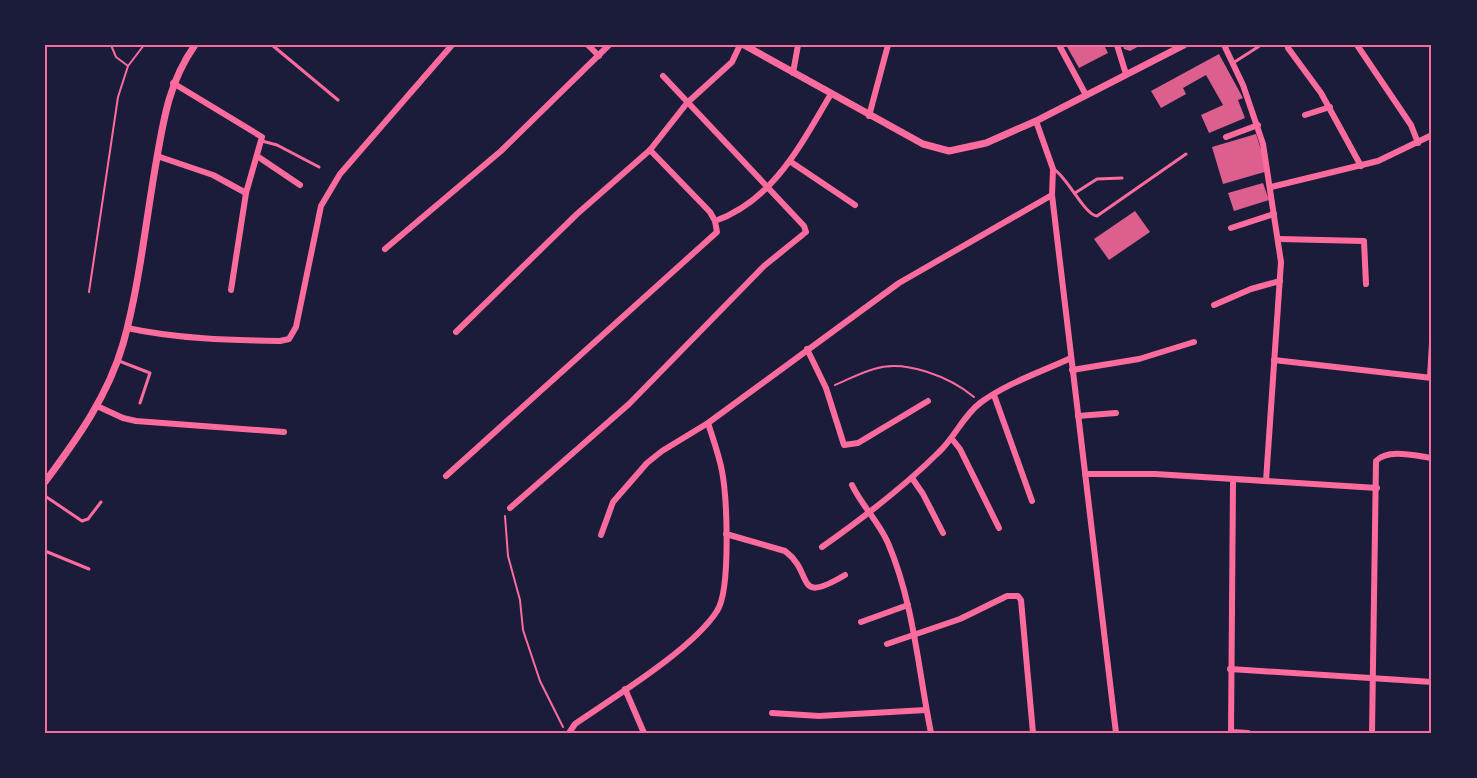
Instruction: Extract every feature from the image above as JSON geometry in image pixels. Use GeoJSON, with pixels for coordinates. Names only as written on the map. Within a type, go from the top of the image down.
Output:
{"type":"FeatureCollection","features":[{"type":"Feature","properties":{"kind":"street"},"geometry":{"type":"LineString","coordinates":[[45,482],[97,406],[118,360],[127,328],[164,113],[173,83],[195,45]]}},
{"type":"Feature","properties":{"kind":"street"},"geometry":{"type":"LineString","coordinates":[[127,328],[162,336],[280,341],[289,339],[296,327],[321,207],[330,189],[362,147],[452,45]]}},
{"type":"Feature","properties":{"kind":"street"},"geometry":{"type":"LineString","coordinates":[[588,45],[599,56]]}},
{"type":"Feature","properties":{"kind":"street"},"geometry":{"type":"LineString","coordinates":[[386,249],[501,151],[609,45]]}},
{"type":"Feature","properties":{"kind":"street"},"geometry":{"type":"LineString","coordinates":[[456,332],[577,214],[650,150],[687,103],[732,62],[742,45],[922,144],[949,151],[986,143],[1036,122],[1184,45]]}},
{"type":"Feature","properties":{"kind":"street"},"geometry":{"type":"LineString","coordinates":[[794,73],[798,45]]}},
{"type":"Feature","properties":{"kind":"street"},"geometry":{"type":"LineString","coordinates":[[869,116],[888,45]]}},
{"type":"Feature","properties":{"kind":"street"},"geometry":{"type":"LineString","coordinates":[[1059,45],[1086,94]]}},
{"type":"Feature","properties":{"kind":"street"},"geometry":{"type":"LineString","coordinates":[[1117,45],[1126,74]]}},
{"type":"Feature","properties":{"kind":"street"},"geometry":{"type":"LineString","coordinates":[[1224,45],[1258,124],[1279,239],[1280,281],[1266,481]]}},
{"type":"Feature","properties":{"kind":"street"},"geometry":{"type":"LineString","coordinates":[[1357,45],[1411,125],[1418,143]]}},
{"type":"Feature","properties":{"kind":"street"},"geometry":{"type":"LineString","coordinates":[[1288,48],[1330,107],[1360,166]]}},
{"type":"Feature","properties":{"kind":"street"},"geometry":{"type":"LineString","coordinates":[[510,508],[629,404],[764,266],[806,232],[804,226],[769,186],[663,76]]}},
{"type":"Feature","properties":{"kind":"street"},"geometry":{"type":"LineString","coordinates":[[173,83],[258,133],[262,141],[246,193],[231,290]]}},
{"type":"Feature","properties":{"kind":"street"},"geometry":{"type":"LineString","coordinates":[[715,221],[730,216],[769,186],[791,162],[831,94]]}},
{"type":"Feature","properties":{"kind":"street"},"geometry":{"type":"LineString","coordinates":[[1305,115],[1330,107]]}},
{"type":"Feature","properties":{"kind":"street"},"geometry":{"type":"LineString","coordinates":[[1036,122],[1053,169],[1052,195],[1116,733]]}},
{"type":"Feature","properties":{"kind":"street"},"geometry":{"type":"LineString","coordinates":[[1226,137],[1258,124]]}},
{"type":"Feature","properties":{"kind":"street"},"geometry":{"type":"LineString","coordinates":[[1271,187],[1360,166],[1393,155],[1432,135]]}},
{"type":"Feature","properties":{"kind":"street"},"geometry":{"type":"LineString","coordinates":[[446,476],[717,232],[711,212],[650,150]]}},
{"type":"Feature","properties":{"kind":"street"},"geometry":{"type":"LineString","coordinates":[[157,156],[193,167],[229,182],[246,193]]}},
{"type":"Feature","properties":{"kind":"street"},"geometry":{"type":"LineString","coordinates":[[257,156],[300,185]]}},
{"type":"Feature","properties":{"kind":"street"},"geometry":{"type":"LineString","coordinates":[[791,162],[855,205]]}},
{"type":"Feature","properties":{"kind":"street"},"geometry":{"type":"LineString","coordinates":[[601,535],[614,502],[647,463],[662,451],[708,423],[899,283],[1052,195]]}},
{"type":"Feature","properties":{"kind":"street"},"geometry":{"type":"LineString","coordinates":[[1231,228],[1274,214]]}},
{"type":"Feature","properties":{"kind":"street"},"geometry":{"type":"LineString","coordinates":[[1279,239],[1364,241],[1366,284]]}},
{"type":"Feature","properties":{"kind":"street"},"geometry":{"type":"LineString","coordinates":[[1214,305],[1251,289],[1280,281]]}},
{"type":"Feature","properties":{"kind":"street"},"geometry":{"type":"LineString","coordinates":[[1072,370],[1139,358],[1194,342]]}},
{"type":"Feature","properties":{"kind":"street"},"geometry":{"type":"LineString","coordinates":[[1274,360],[1431,378],[1432,343]]}},
{"type":"Feature","properties":{"kind":"street"},"geometry":{"type":"LineString","coordinates":[[807,349],[826,388],[844,445],[850,446],[928,401]]}},
{"type":"Feature","properties":{"kind":"street"},"geometry":{"type":"LineString","coordinates":[[822,547],[912,478],[952,439],[965,418],[980,404],[994,394],[1071,358]]}},
{"type":"Feature","properties":{"kind":"street"},"geometry":{"type":"LineString","coordinates":[[994,394],[1032,501]]}},
{"type":"Feature","properties":{"kind":"street"},"geometry":{"type":"LineString","coordinates":[[97,406],[123,418],[136,421],[284,432]]}},
{"type":"Feature","properties":{"kind":"street"},"geometry":{"type":"LineString","coordinates":[[1078,416],[1116,413]]}},
{"type":"Feature","properties":{"kind":"street"},"geometry":{"type":"LineString","coordinates":[[567,733],[575,724],[625,689],[705,627],[719,609],[723,594],[726,534],[723,472],[708,423]]}},
{"type":"Feature","properties":{"kind":"street"},"geometry":{"type":"LineString","coordinates":[[952,439],[960,449],[999,528]]}},
{"type":"Feature","properties":{"kind":"street"},"geometry":{"type":"LineString","coordinates":[[1372,733],[1376,461],[1381,455],[1432,458]]}},
{"type":"Feature","properties":{"kind":"street"},"geometry":{"type":"LineString","coordinates":[[1085,474],[1155,474],[1233,481],[1377,488]]}},
{"type":"Feature","properties":{"kind":"street"},"geometry":{"type":"LineString","coordinates":[[912,478],[943,533]]}},
{"type":"Feature","properties":{"kind":"street"},"geometry":{"type":"LineString","coordinates":[[1233,481],[1231,733],[1248,733]]}},
{"type":"Feature","properties":{"kind":"street"},"geometry":{"type":"LineString","coordinates":[[852,484],[868,514],[877,523],[889,544],[915,634],[931,733]]}},
{"type":"Feature","properties":{"kind":"street"},"geometry":{"type":"LineString","coordinates":[[726,534],[785,550],[793,556],[807,584],[814,589],[823,588],[845,575]]}},
{"type":"Feature","properties":{"kind":"street"},"geometry":{"type":"LineString","coordinates":[[886,644],[960,618],[1007,596],[1018,596],[1021,600],[1028,658],[1033,733]]}},
{"type":"Feature","properties":{"kind":"street"},"geometry":{"type":"LineString","coordinates":[[861,622],[908,605]]}},
{"type":"Feature","properties":{"kind":"street"},"geometry":{"type":"LineString","coordinates":[[1230,669],[1432,682]]}},
{"type":"Feature","properties":{"kind":"street"},"geometry":{"type":"LineString","coordinates":[[625,689],[644,733]]}},
{"type":"Feature","properties":{"kind":"street"},"geometry":{"type":"LineString","coordinates":[[772,713],[819,716],[926,710]]}},
{"type":"Feature","properties":{"kind":"lane"},"geometry":{"type":"LineString","coordinates":[[272,45],[338,100]]}},
{"type":"Feature","properties":{"kind":"lane"},"geometry":{"type":"LineString","coordinates":[[1232,64],[1261,45]]}},
{"type":"Feature","properties":{"kind":"lane"},"geometry":{"type":"LineString","coordinates":[[262,141],[277,145],[319,167]]}},
{"type":"Feature","properties":{"kind":"lane"},"geometry":{"type":"LineString","coordinates":[[1053,169],[1063,176],[1090,214],[1097,216],[1186,154]]}},
{"type":"Feature","properties":{"kind":"lane"},"geometry":{"type":"LineString","coordinates":[[1075,193],[1097,179],[1122,178]]}},
{"type":"Feature","properties":{"kind":"lane"},"geometry":{"type":"LineString","coordinates":[[118,360],[150,373],[140,403]]}},
{"type":"Feature","properties":{"kind":"lane"},"geometry":{"type":"LineString","coordinates":[[45,496],[82,521],[88,519],[101,502]]}},
{"type":"Feature","properties":{"kind":"lane"},"geometry":{"type":"LineString","coordinates":[[45,551],[90,569]]}},
{"type":"Feature","properties":{"kind":"path"},"geometry":{"type":"LineString","coordinates":[[111,45],[116,57],[129,66]]}},
{"type":"Feature","properties":{"kind":"path"},"geometry":{"type":"LineString","coordinates":[[89,291],[118,97],[129,66],[144,45]]}},
{"type":"Feature","properties":{"kind":"path"},"geometry":{"type":"LineString","coordinates":[[826,388],[875,368],[894,366],[947,379],[961,387],[980,404]]}},
{"type":"Feature","properties":{"kind":"path"},"geometry":{"type":"LineString","coordinates":[[510,508],[504,519],[505,531],[520,600],[523,630],[540,681],[567,733]]}},
{"type":"Feature","properties":{"kind":"building"},"geometry":{"type":"Polygon","coordinates":[[[1066,45],[1104,45],[1108,53],[1079,68],[1066,45]]]}},
{"type":"Feature","properties":{"kind":"building"},"geometry":{"type":"Polygon","coordinates":[[[1123,45],[1141,45],[1130,51],[1124,49],[1123,45]]]}},
{"type":"Feature","properties":{"kind":"building"},"geometry":{"type":"Polygon","coordinates":[[[1219,54],[1243,98],[1238,100],[1245,118],[1209,133],[1201,115],[1223,105],[1206,75],[1183,88],[1186,94],[1161,108],[1151,91],[1219,54]]]}},
{"type":"Feature","properties":{"kind":"building"},"geometry":{"type":"Polygon","coordinates":[[[1256,134],[1268,171],[1223,184],[1212,147],[1256,134]]]}},
{"type":"Feature","properties":{"kind":"building"},"geometry":{"type":"Polygon","coordinates":[[[1263,183],[1269,200],[1234,211],[1228,193],[1263,183]]]}},
{"type":"Feature","properties":{"kind":"building"},"geometry":{"type":"Polygon","coordinates":[[[1135,211],[1150,232],[1109,260],[1094,239],[1135,211]]]}}]}
